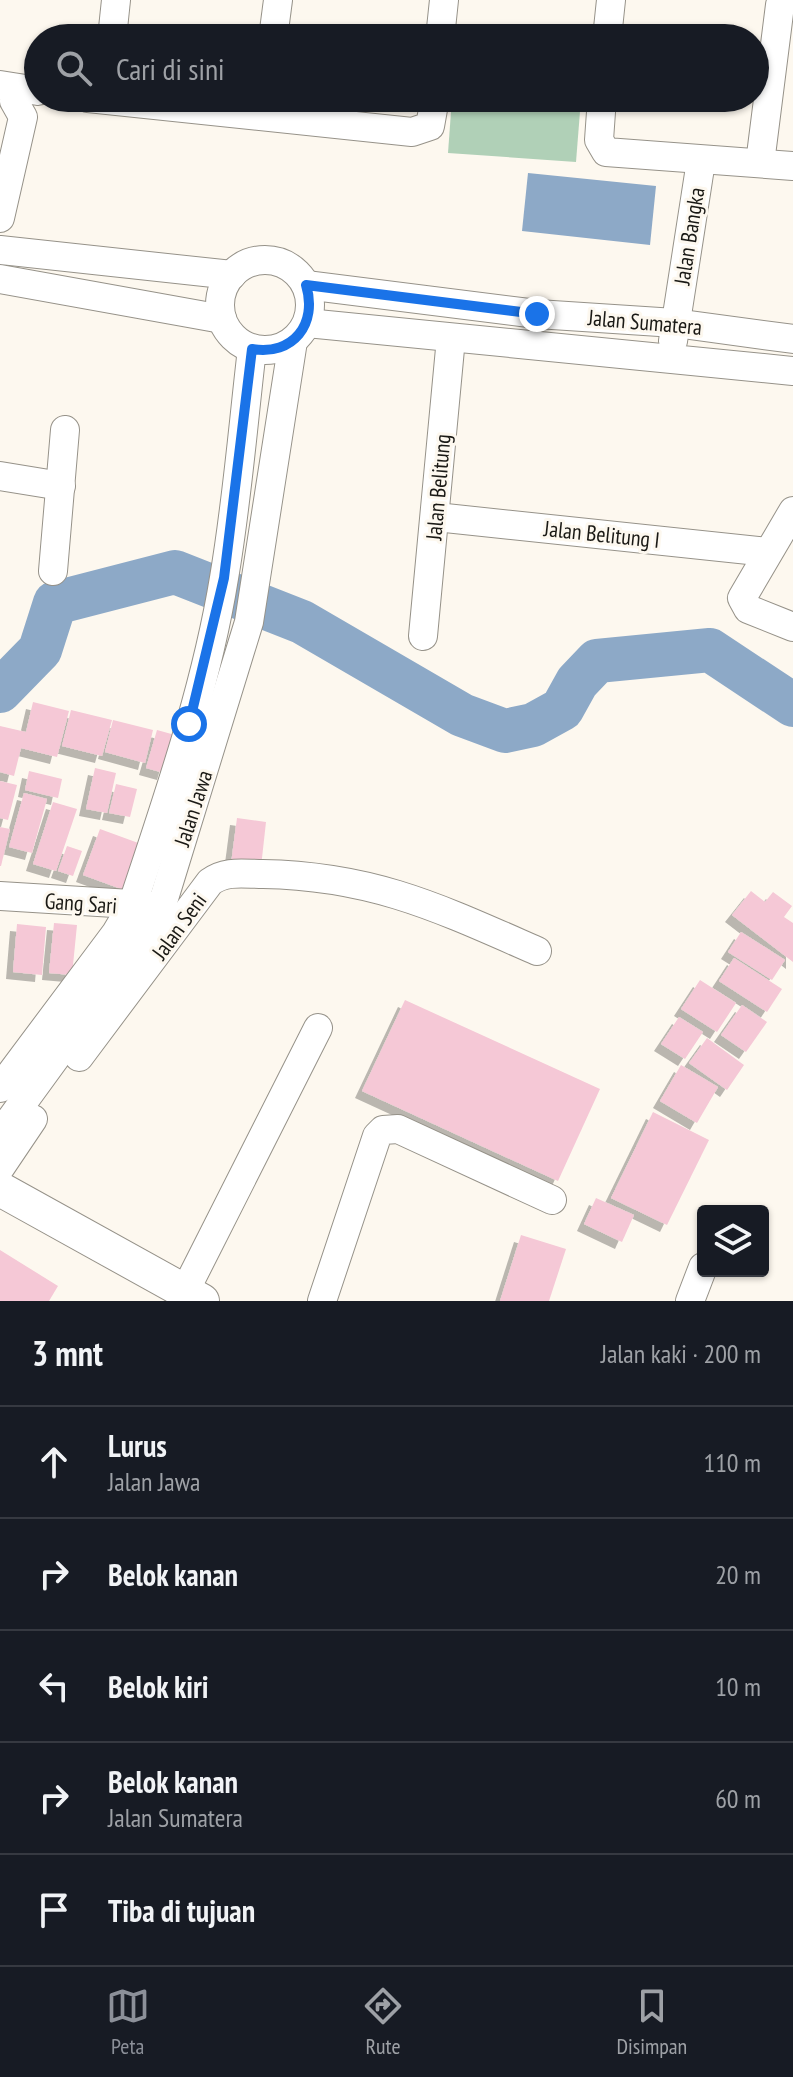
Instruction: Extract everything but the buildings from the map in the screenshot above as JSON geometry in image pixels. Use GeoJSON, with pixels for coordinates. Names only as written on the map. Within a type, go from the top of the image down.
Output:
{"type":"FeatureCollection","features":[{"type":"Feature","properties":{"kind":"main road"},"geometry":{"type":"LineString","coordinates":[[0,1189],[193,1297]]}},
{"type":"Feature","properties":{"kind":"street"},"geometry":{"type":"LineString","coordinates":[[113,24],[116,0]]}},
{"type":"Feature","properties":{"kind":"street"},"geometry":{"type":"LineString","coordinates":[[275,24],[278,0]]}},
{"type":"Feature","properties":{"kind":"street"},"geometry":{"type":"LineString","coordinates":[[441,24],[444,0]]}},
{"type":"Feature","properties":{"kind":"street"},"geometry":{"type":"LineString","coordinates":[[608,24],[611,0]]}},
{"type":"Feature","properties":{"kind":"street"},"geometry":{"type":"LineString","coordinates":[[769,91],[780,2]]}},
{"type":"Feature","properties":{"kind":"street"},"geometry":{"type":"LineString","coordinates":[[0,218],[23,117],[14,97]]}},
{"type":"Feature","properties":{"kind":"street"},"geometry":{"type":"LineString","coordinates":[[294,112],[412,132],[430,126],[432,112]]}},
{"type":"Feature","properties":{"kind":"street","name":"Jalan Bangka"},"geometry":{"type":"LineString","coordinates":[[601,112],[599,140],[606,152],[793,166]]}},
{"type":"Feature","properties":{"kind":"street"},"geometry":{"type":"LineString","coordinates":[[760,163],[766,112]]}},
{"type":"Feature","properties":{"kind":"street","name":"Jalan Bangka"},"geometry":{"type":"LineString","coordinates":[[670,358],[701,161]]}},
{"type":"Feature","properties":{"kind":"street"},"geometry":{"type":"LineString","coordinates":[[0,250],[232,275]]}},
{"type":"Feature","properties":{"kind":"street"},"geometry":{"type":"LineString","coordinates":[[253,262],[278,262],[289,267],[306,285],[310,310],[300,332],[273,350],[252,349],[232,338],[222,319],[221,295],[232,275],[253,262]]}},
{"type":"Feature","properties":{"kind":"street"},"geometry":{"type":"LineString","coordinates":[[0,279],[222,319]]}},
{"type":"Feature","properties":{"kind":"street","name":"Jalan Sumatera"},"geometry":{"type":"LineString","coordinates":[[306,285],[537,314],[675,323],[793,339]]}},
{"type":"Feature","properties":{"kind":"street","name":"Jalan Sumatera"},"geometry":{"type":"LineString","coordinates":[[300,332],[451,338],[793,371]]}},
{"type":"Feature","properties":{"kind":"street","name":"Jalan Jawa"},"geometry":{"type":"LineString","coordinates":[[0,1134],[150,928],[162,905],[246,632],[300,332]]}},
{"type":"Feature","properties":{"kind":"street","name":"Jalan Belitung"},"geometry":{"type":"LineString","coordinates":[[423,636],[451,338]]}},
{"type":"Feature","properties":{"kind":"street","name":"Jalan Jawa"},"geometry":{"type":"LineString","coordinates":[[0,1088],[116,933],[132,906],[189,724],[214,630],[224,578],[252,349]]}},
{"type":"Feature","properties":{"kind":"street"},"geometry":{"type":"LineString","coordinates":[[53,571],[65,430]]}},
{"type":"Feature","properties":{"kind":"street"},"geometry":{"type":"LineString","coordinates":[[0,476],[61,486]]}},
{"type":"Feature","properties":{"kind":"street"},"geometry":{"type":"LineString","coordinates":[[793,511],[743,592],[742,602],[748,609],[793,627]]}},
{"type":"Feature","properties":{"kind":"street","name":"Jalan Belitung I"},"geometry":{"type":"LineString","coordinates":[[436,517],[768,552]]}},
{"type":"Feature","properties":{"kind":"street"},"geometry":{"type":"LineString","coordinates":[[214,630],[246,632]]}},
{"type":"Feature","properties":{"kind":"street","name":"Jalan Seni"},"geometry":{"type":"LineString","coordinates":[[0,1168],[38,1111],[210,882],[224,873],[307,875],[363,883],[420,899],[537,951]]}},
{"type":"Feature","properties":{"kind":"street","name":"Gang Sari"},"geometry":{"type":"LineString","coordinates":[[0,896],[132,906],[162,905]]}},
{"type":"Feature","properties":{"kind":"street"},"geometry":{"type":"LineString","coordinates":[[193,1297],[318,1028]]}},
{"type":"Feature","properties":{"kind":"street"},"geometry":{"type":"LineString","coordinates":[[322,1301],[377,1136],[383,1130],[398,1129],[552,1200]]}},
{"type":"Feature","properties":{"kind":"street"},"geometry":{"type":"LineString","coordinates":[[690,1301],[699,1277]]}},
{"type":"Feature","properties":{"kind":"green space"},"geometry":{"type":"Polygon","coordinates":[[[451,112],[580,112],[576,162],[448,153],[451,112]]]}},
{"type":"Feature","properties":{"kind":"water"},"geometry":{"type":"Polygon","coordinates":[[[528,173],[656,186],[650,245],[522,231],[528,173]]]}},
{"type":"Feature","properties":{"kind":"waterway"},"geometry":{"type":"LineString","coordinates":[[0,691],[40,650],[55,603],[175,572],[302,622],[462,715],[505,731],[533,725],[562,709],[577,682],[597,661],[710,650],[793,705]]}},
{"type":"Feature","properties":{"kind":"route"},"geometry":{"type":"LineString","coordinates":[[189,724],[224,578],[252,349],[262,351],[284,347],[301,333],[310,310],[306,285],[537,314]]}}]}
